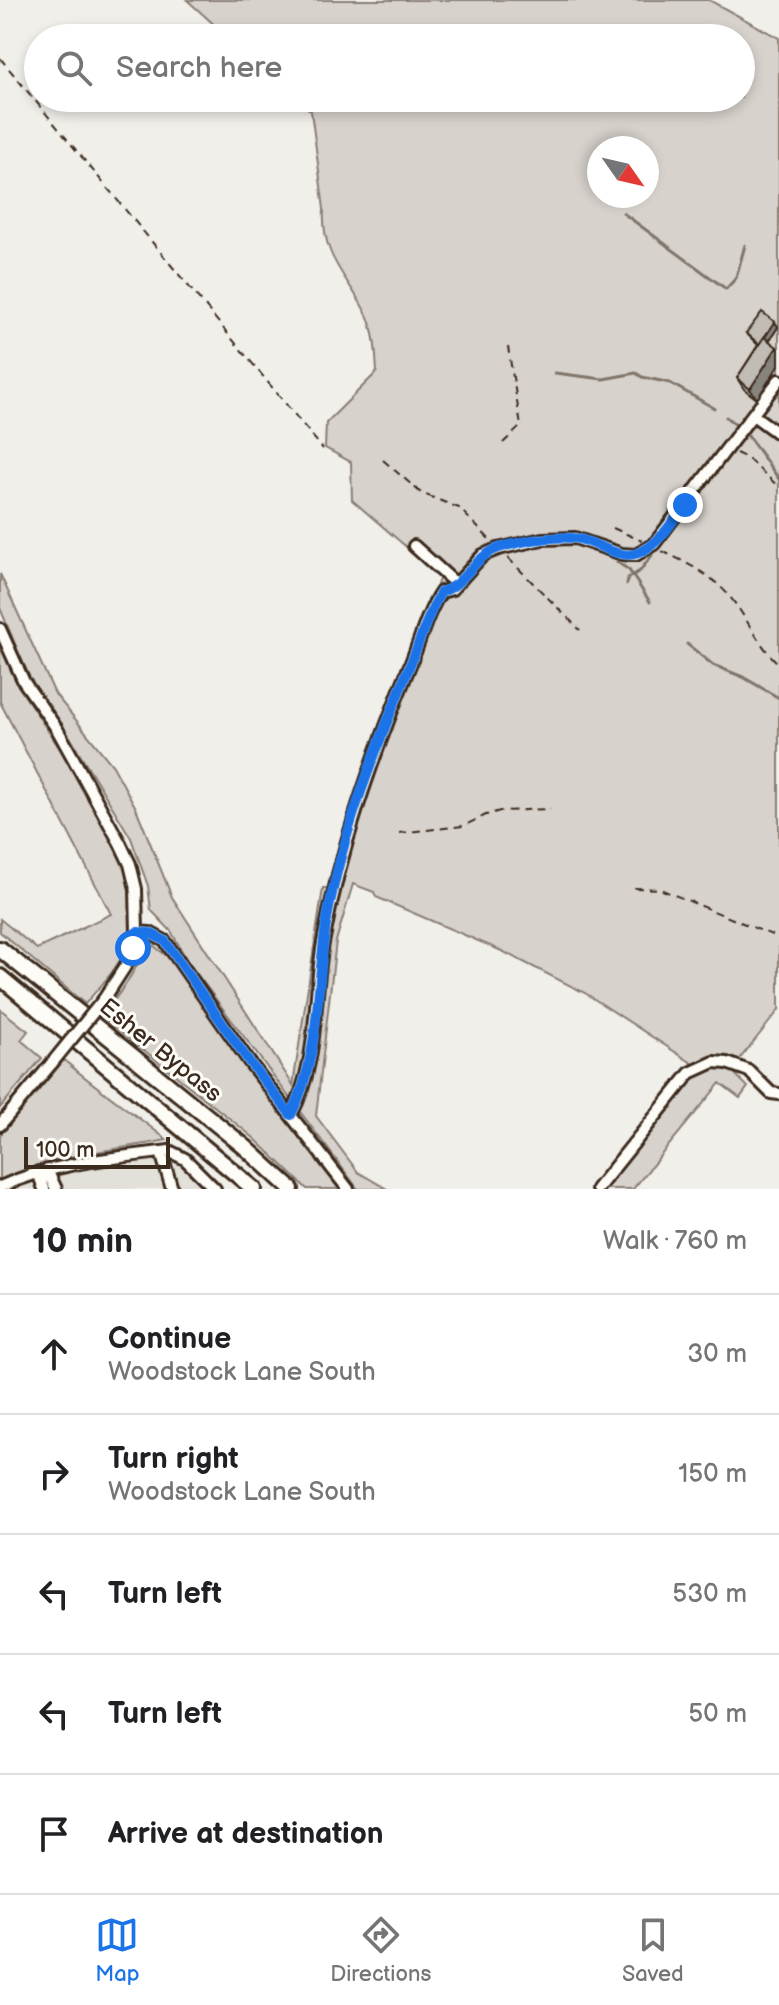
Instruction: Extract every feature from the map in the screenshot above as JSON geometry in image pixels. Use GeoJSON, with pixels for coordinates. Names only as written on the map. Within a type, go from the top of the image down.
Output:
{"type":"FeatureCollection","features":[{"type":"Feature","properties":{"kind":"highway","name":"Esher Bypass"},"geometry":{"type":"LineString","coordinates":[[0,949],[245,1147],[291,1189]]}},
{"type":"Feature","properties":{"kind":"highway","name":"Esher Bypass"},"geometry":{"type":"LineString","coordinates":[[0,977],[254,1189]]}},
{"type":"Feature","properties":{"kind":"street"},"geometry":{"type":"LineString","coordinates":[[291,1115],[305,1079],[314,1032],[320,958],[331,894],[371,761],[441,592],[452,589],[483,555],[542,539],[575,538],[622,554],[636,555],[654,544],[774,391],[779,380]]}},
{"type":"Feature","properties":{"kind":"street"},"geometry":{"type":"LineString","coordinates":[[753,415],[779,434]]}},
{"type":"Feature","properties":{"kind":"street"},"geometry":{"type":"LineString","coordinates":[[414,546],[456,584]]}},
{"type":"Feature","properties":{"kind":"street"},"geometry":{"type":"LineString","coordinates":[[0,629],[24,682],[57,729],[120,843],[136,889],[137,932],[128,962],[104,999],[0,1125]]}},
{"type":"Feature","properties":{"kind":"street"},"geometry":{"type":"LineString","coordinates":[[137,932],[150,933],[165,941],[250,1063],[348,1189]]}},
{"type":"Feature","properties":{"kind":"street"},"geometry":{"type":"LineString","coordinates":[[597,1189],[690,1073],[714,1062],[727,1063],[749,1071],[771,1093],[779,1094]]}},
{"type":"Feature","properties":{"kind":"street"},"geometry":{"type":"LineString","coordinates":[[161,1152],[172,1189]]}},
{"type":"Feature","properties":{"kind":"street"},"geometry":{"type":"LineString","coordinates":[[0,1187],[42,1171],[161,1152],[177,1153],[215,1189]]}},
{"type":"Feature","properties":{"kind":"street"},"geometry":{"type":"LineString","coordinates":[[42,1171],[44,1189]]}},
{"type":"Feature","properties":{"kind":"street"},"geometry":{"type":"LineString","coordinates":[[42,1171],[56,1189]]}},
{"type":"Feature","properties":{"kind":"path"},"geometry":{"type":"LineString","coordinates":[[0,58],[24,87]]}},
{"type":"Feature","properties":{"kind":"path"},"geometry":{"type":"LineString","coordinates":[[45,112],[323,449]]}},
{"type":"Feature","properties":{"kind":"path"},"geometry":{"type":"LineString","coordinates":[[503,443],[521,426],[508,347]]}},
{"type":"Feature","properties":{"kind":"path"},"geometry":{"type":"LineString","coordinates":[[728,450],[747,458],[779,487]]}},
{"type":"Feature","properties":{"kind":"path"},"geometry":{"type":"LineString","coordinates":[[383,460],[421,493],[459,508],[580,630]]}},
{"type":"Feature","properties":{"kind":"path"},"geometry":{"type":"LineString","coordinates":[[613,528],[651,546]]}},
{"type":"Feature","properties":{"kind":"path"},"geometry":{"type":"LineString","coordinates":[[663,552],[716,582],[732,598],[766,652],[779,664]]}},
{"type":"Feature","properties":{"kind":"path"},"geometry":{"type":"LineString","coordinates":[[399,833],[463,826],[500,811],[550,809]]}},
{"type":"Feature","properties":{"kind":"path"},"geometry":{"type":"LineString","coordinates":[[634,888],[660,889],[779,938]]}},
{"type":"Feature","properties":{"kind":"shaded area"},"geometry":{"type":"Polygon","coordinates":[[[187,0],[709,0],[753,24],[214,24],[187,0]]]}},
{"type":"Feature","properties":{"kind":"shaded area"},"geometry":{"type":"Polygon","coordinates":[[[755,25],[779,38],[779,1010],[731,1070],[748,1087],[740,1098],[720,1083],[633,1189],[602,1189],[698,1067],[585,993],[504,952],[376,897],[374,892],[353,884],[336,941],[316,1116],[358,1172],[387,1189],[358,1189],[188,962],[171,931],[151,910],[148,886],[131,838],[70,737],[30,680],[0,608],[0,574],[55,694],[113,766],[136,808],[172,897],[293,1085],[323,888],[334,888],[440,576],[352,500],[351,462],[325,448],[326,423],[377,372],[374,337],[368,317],[332,255],[324,226],[311,112],[755,112],[755,25]]]}},
{"type":"Feature","properties":{"kind":"shaded area"},"geometry":{"type":"Polygon","coordinates":[[[0,646],[18,685],[105,822],[128,877],[133,907],[127,944],[113,971],[85,1004],[0,932],[0,919],[37,949],[111,914],[0,702],[0,646]]]}},
{"type":"Feature","properties":{"kind":"shaded area"},"geometry":{"type":"Polygon","coordinates":[[[154,946],[172,960],[262,1085],[343,1189],[307,1189],[254,1138],[101,1016],[125,985],[144,951],[154,946]]]}},
{"type":"Feature","properties":{"kind":"shaded area"},"geometry":{"type":"Polygon","coordinates":[[[0,1009],[28,1031],[21,1040],[42,1058],[0,1108],[0,1009]]]}},
{"type":"Feature","properties":{"kind":"shaded area"},"geometry":{"type":"Polygon","coordinates":[[[64,1060],[167,1140],[61,1159],[0,1181],[0,1135],[64,1060]]]}},
{"type":"Feature","properties":{"kind":"shaded area"},"geometry":{"type":"Polygon","coordinates":[[[168,1156],[188,1166],[197,1177],[199,1189],[14,1189],[52,1174],[168,1156]]]}},
{"type":"Feature","properties":{"kind":"building"},"geometry":{"type":"Polygon","coordinates":[[[762,312],[775,322],[759,344],[746,333],[762,312]]]}},
{"type":"Feature","properties":{"kind":"building"},"geometry":{"type":"Polygon","coordinates":[[[764,337],[777,347],[750,389],[737,378],[764,337]]]}},
{"type":"Feature","properties":{"kind":"waterway"},"geometry":{"type":"LineString","coordinates":[[623,213],[726,289],[736,278],[745,245]]}},
{"type":"Feature","properties":{"kind":"waterway"},"geometry":{"type":"LineString","coordinates":[[555,373],[603,379],[636,373],[670,383],[714,408]]}},
{"type":"Feature","properties":{"kind":"waterway"},"geometry":{"type":"LineString","coordinates":[[726,417],[736,425]]}},
{"type":"Feature","properties":{"kind":"waterway"},"geometry":{"type":"LineString","coordinates":[[748,436],[779,479]]}},
{"type":"Feature","properties":{"kind":"waterway"},"geometry":{"type":"LineString","coordinates":[[627,584],[628,578],[640,571],[652,555]]}},
{"type":"Feature","properties":{"kind":"waterway"},"geometry":{"type":"LineString","coordinates":[[617,562],[629,570],[650,602]]}},
{"type":"Feature","properties":{"kind":"waterway"},"geometry":{"type":"LineString","coordinates":[[687,644],[713,665],[743,677],[779,698]]}},
{"type":"Feature","properties":{"kind":"route"},"geometry":{"type":"LineString","coordinates":[[133,948],[137,932],[150,933],[165,941],[250,1063],[291,1115],[305,1079],[314,1032],[320,958],[331,894],[371,761],[441,592],[452,589],[483,555],[542,539],[575,538],[622,554],[636,555],[654,544],[685,505]]}}]}
